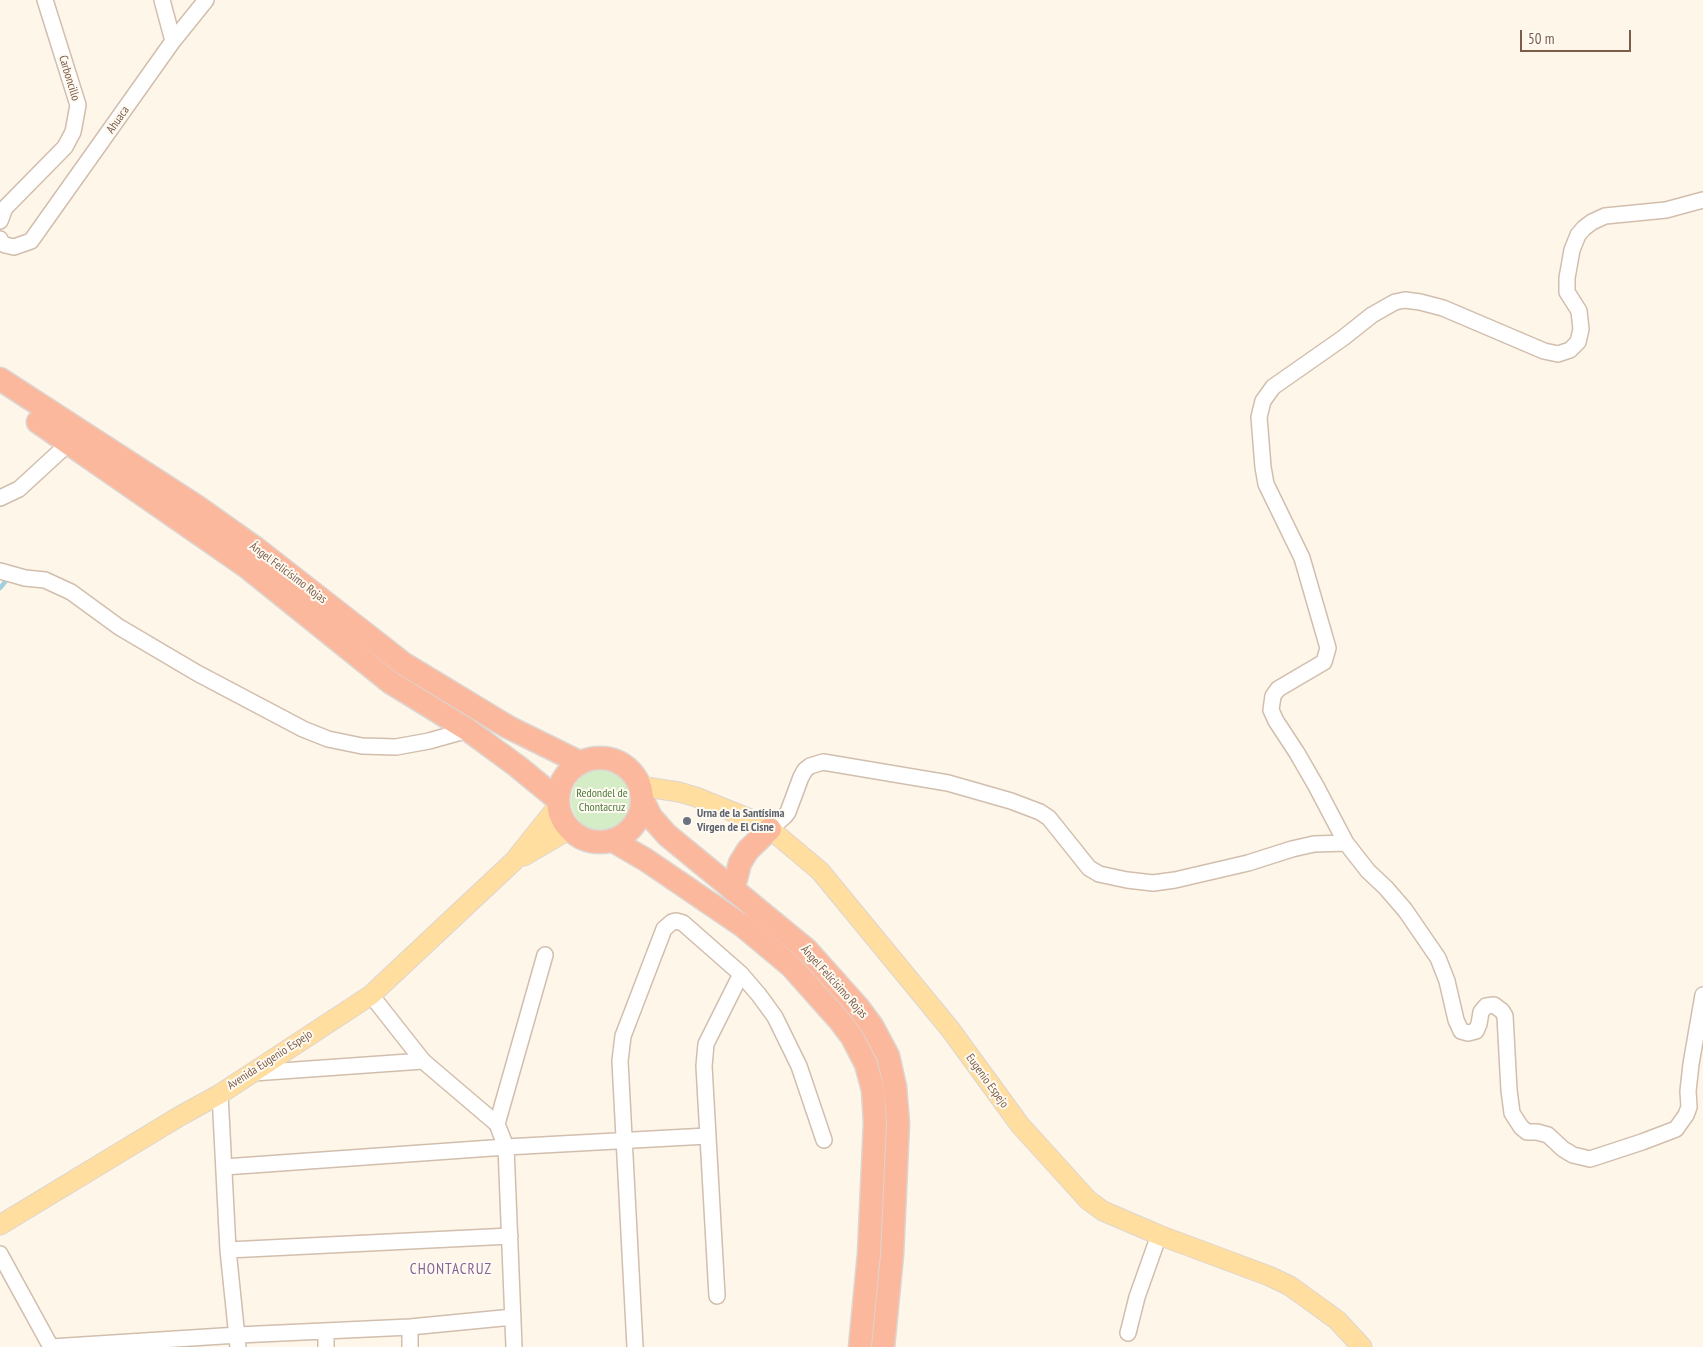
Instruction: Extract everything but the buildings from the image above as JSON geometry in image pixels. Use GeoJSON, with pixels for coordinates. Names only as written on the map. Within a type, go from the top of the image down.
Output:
{"type":"FeatureCollection","features":[{"type":"Feature","properties":{"kind":"highway","name":"Ángel Felicísimo Rojas"},"geometry":{"type":"LineString","coordinates":[[0,379],[196,506],[390,682],[468,730],[517,766],[557,803]]}},
{"type":"Feature","properties":{"kind":"highway","name":"Ángel Felicísimo Rojas"},"geometry":{"type":"LineString","coordinates":[[0,397],[247,567],[278,579],[404,664],[508,727],[579,762]]}},
{"type":"Feature","properties":{"kind":"highway"},"geometry":{"type":"LineString","coordinates":[[595,759],[606,759],[619,763],[631,771],[642,794],[640,814],[634,826],[624,835],[612,840],[597,841],[587,839],[570,829],[557,803],[566,775],[571,768],[579,762],[595,759]]}},
{"type":"Feature","properties":{"kind":"highway","name":"Ángel Felicísimo Rojas"},"geometry":{"type":"LineString","coordinates":[[642,794],[651,817],[666,835],[807,950],[840,985],[872,1026],[888,1056],[895,1086],[898,1122],[892,1255],[883,1347]]}},
{"type":"Feature","properties":{"kind":"highway"},"geometry":{"type":"LineString","coordinates":[[733,890],[740,863],[748,850],[770,829]]}},
{"type":"Feature","properties":{"kind":"highway","name":"Ángel Felicísimo Rojas"},"geometry":{"type":"LineString","coordinates":[[612,840],[652,864],[743,926],[791,966],[840,1020],[852,1037],[866,1064],[873,1090],[875,1123],[869,1254],[860,1347]]}},
{"type":"Feature","properties":{"kind":"main road","name":"Eugenio Espejo"},"geometry":{"type":"LineString","coordinates":[[642,794],[679,792],[748,818],[770,829],[820,871],[950,1029],[1020,1126],[1088,1200],[1103,1210],[1159,1235],[1290,1286],[1337,1320],[1362,1347]]}},
{"type":"Feature","properties":{"kind":"main road","name":"Avenida Eugenio Espejo"},"geometry":{"type":"LineString","coordinates":[[0,1225],[180,1116],[220,1094],[249,1073],[371,995],[514,861],[557,803]]}},
{"type":"Feature","properties":{"kind":"main road","name":"Avenida Eugenio Espejo"},"geometry":{"type":"LineString","coordinates":[[514,861],[570,829]]}},
{"type":"Feature","properties":{"kind":"street","name":"Carboncillo"},"geometry":{"type":"LineString","coordinates":[[0,221],[5,208],[65,147],[73,132],[78,104],[45,0]]}},
{"type":"Feature","properties":{"kind":"street"},"geometry":{"type":"LineString","coordinates":[[162,0],[173,41]]}},
{"type":"Feature","properties":{"kind":"street","name":"Ahuaca"},"geometry":{"type":"LineString","coordinates":[[0,239],[5,245],[14,248],[31,242],[173,41],[206,0]]}},
{"type":"Feature","properties":{"kind":"street"},"geometry":{"type":"LineString","coordinates":[[1703,200],[1666,210],[1605,216],[1584,228],[1578,235],[1572,250],[1566,285],[1570,299],[1579,311],[1581,337],[1574,347],[1564,353],[1558,354],[1544,351],[1443,308],[1420,302],[1400,301],[1387,304],[1372,314],[1343,338],[1273,387],[1262,401],[1259,417],[1266,484],[1280,509],[1302,558],[1328,648],[1324,662],[1278,689],[1273,696],[1271,710],[1276,721],[1298,753],[1346,843],[1368,871],[1405,910],[1438,958],[1461,1031],[1468,1034],[1476,1031],[1480,1012],[1486,1006],[1494,1005],[1505,1016],[1509,1090],[1512,1113],[1516,1120],[1524,1130],[1548,1135],[1563,1149],[1579,1158],[1595,1159],[1676,1128],[1682,1122],[1689,1107],[1688,1091],[1691,1064],[1703,995]]}},
{"type":"Feature","properties":{"kind":"street"},"geometry":{"type":"LineString","coordinates":[[0,498],[19,489],[69,443]]}},
{"type":"Feature","properties":{"kind":"street"},"geometry":{"type":"LineString","coordinates":[[0,571],[25,578],[45,580],[71,592],[119,627],[197,673],[303,729],[328,739],[362,746],[396,747],[429,741],[468,730]]}},
{"type":"Feature","properties":{"kind":"street"},"geometry":{"type":"LineString","coordinates":[[770,829],[788,812],[805,770],[810,766],[823,762],[948,783],[1011,801],[1040,812],[1049,818],[1089,868],[1099,874],[1127,880],[1153,883],[1175,880],[1248,863],[1307,846],[1346,843]]}},
{"type":"Feature","properties":{"kind":"street"},"geometry":{"type":"LineString","coordinates":[[635,1347],[620,1061],[623,1036],[664,929],[676,921],[683,922],[741,974],[759,995],[775,1017],[788,1042],[802,1074],[824,1140]]}},
{"type":"Feature","properties":{"kind":"street"},"geometry":{"type":"LineString","coordinates":[[497,1124],[546,955]]}},
{"type":"Feature","properties":{"kind":"street"},"geometry":{"type":"LineString","coordinates":[[717,1296],[704,1066],[706,1044],[741,974]]}},
{"type":"Feature","properties":{"kind":"street"},"geometry":{"type":"LineString","coordinates":[[371,995],[423,1061],[497,1124],[506,1147],[514,1347]]}},
{"type":"Feature","properties":{"kind":"street"},"geometry":{"type":"LineString","coordinates":[[249,1073],[423,1061]]}},
{"type":"Feature","properties":{"kind":"street"},"geometry":{"type":"LineString","coordinates":[[220,1094],[228,1250],[238,1341]]}},
{"type":"Feature","properties":{"kind":"street"},"geometry":{"type":"LineString","coordinates":[[224,1167],[506,1147],[707,1136]]}},
{"type":"Feature","properties":{"kind":"street"},"geometry":{"type":"LineString","coordinates":[[1128,1333],[1137,1297],[1159,1235]]}},
{"type":"Feature","properties":{"kind":"street"},"geometry":{"type":"LineString","coordinates":[[228,1250],[510,1236]]}},
{"type":"Feature","properties":{"kind":"street"},"geometry":{"type":"LineString","coordinates":[[0,1254],[51,1347],[238,1341],[326,1331],[410,1327],[513,1318]]}},
{"type":"Feature","properties":{"kind":"street"},"geometry":{"type":"LineString","coordinates":[[410,1327],[410,1347]]}},
{"type":"Feature","properties":{"kind":"street"},"geometry":{"type":"LineString","coordinates":[[326,1331],[326,1347]]}},
{"type":"Feature","properties":{"kind":"green space","name":"Redondel de Chontacruz"},"geometry":{"type":"Polygon","coordinates":[[[602,769],[619,774],[624,778],[628,783],[633,800],[628,817],[624,822],[619,826],[602,831],[585,826],[580,822],[576,817],[571,800],[576,783],[580,778],[585,774],[602,769]]]}},
{"type":"Feature","properties":{"kind":"waterway"},"geometry":{"type":"LineString","coordinates":[[0,588],[9,577]]}},
{"type":"Feature","properties":{"kind":"place","name":"Urna de la Santísima Virgen de El Cisne"},"geometry":{"type":"Point","coordinates":[687,821]}},
{"type":"Feature","properties":{"kind":"district","name":"CHONTACRUZ"},"geometry":{"type":"Point","coordinates":[451,1270]}}]}
